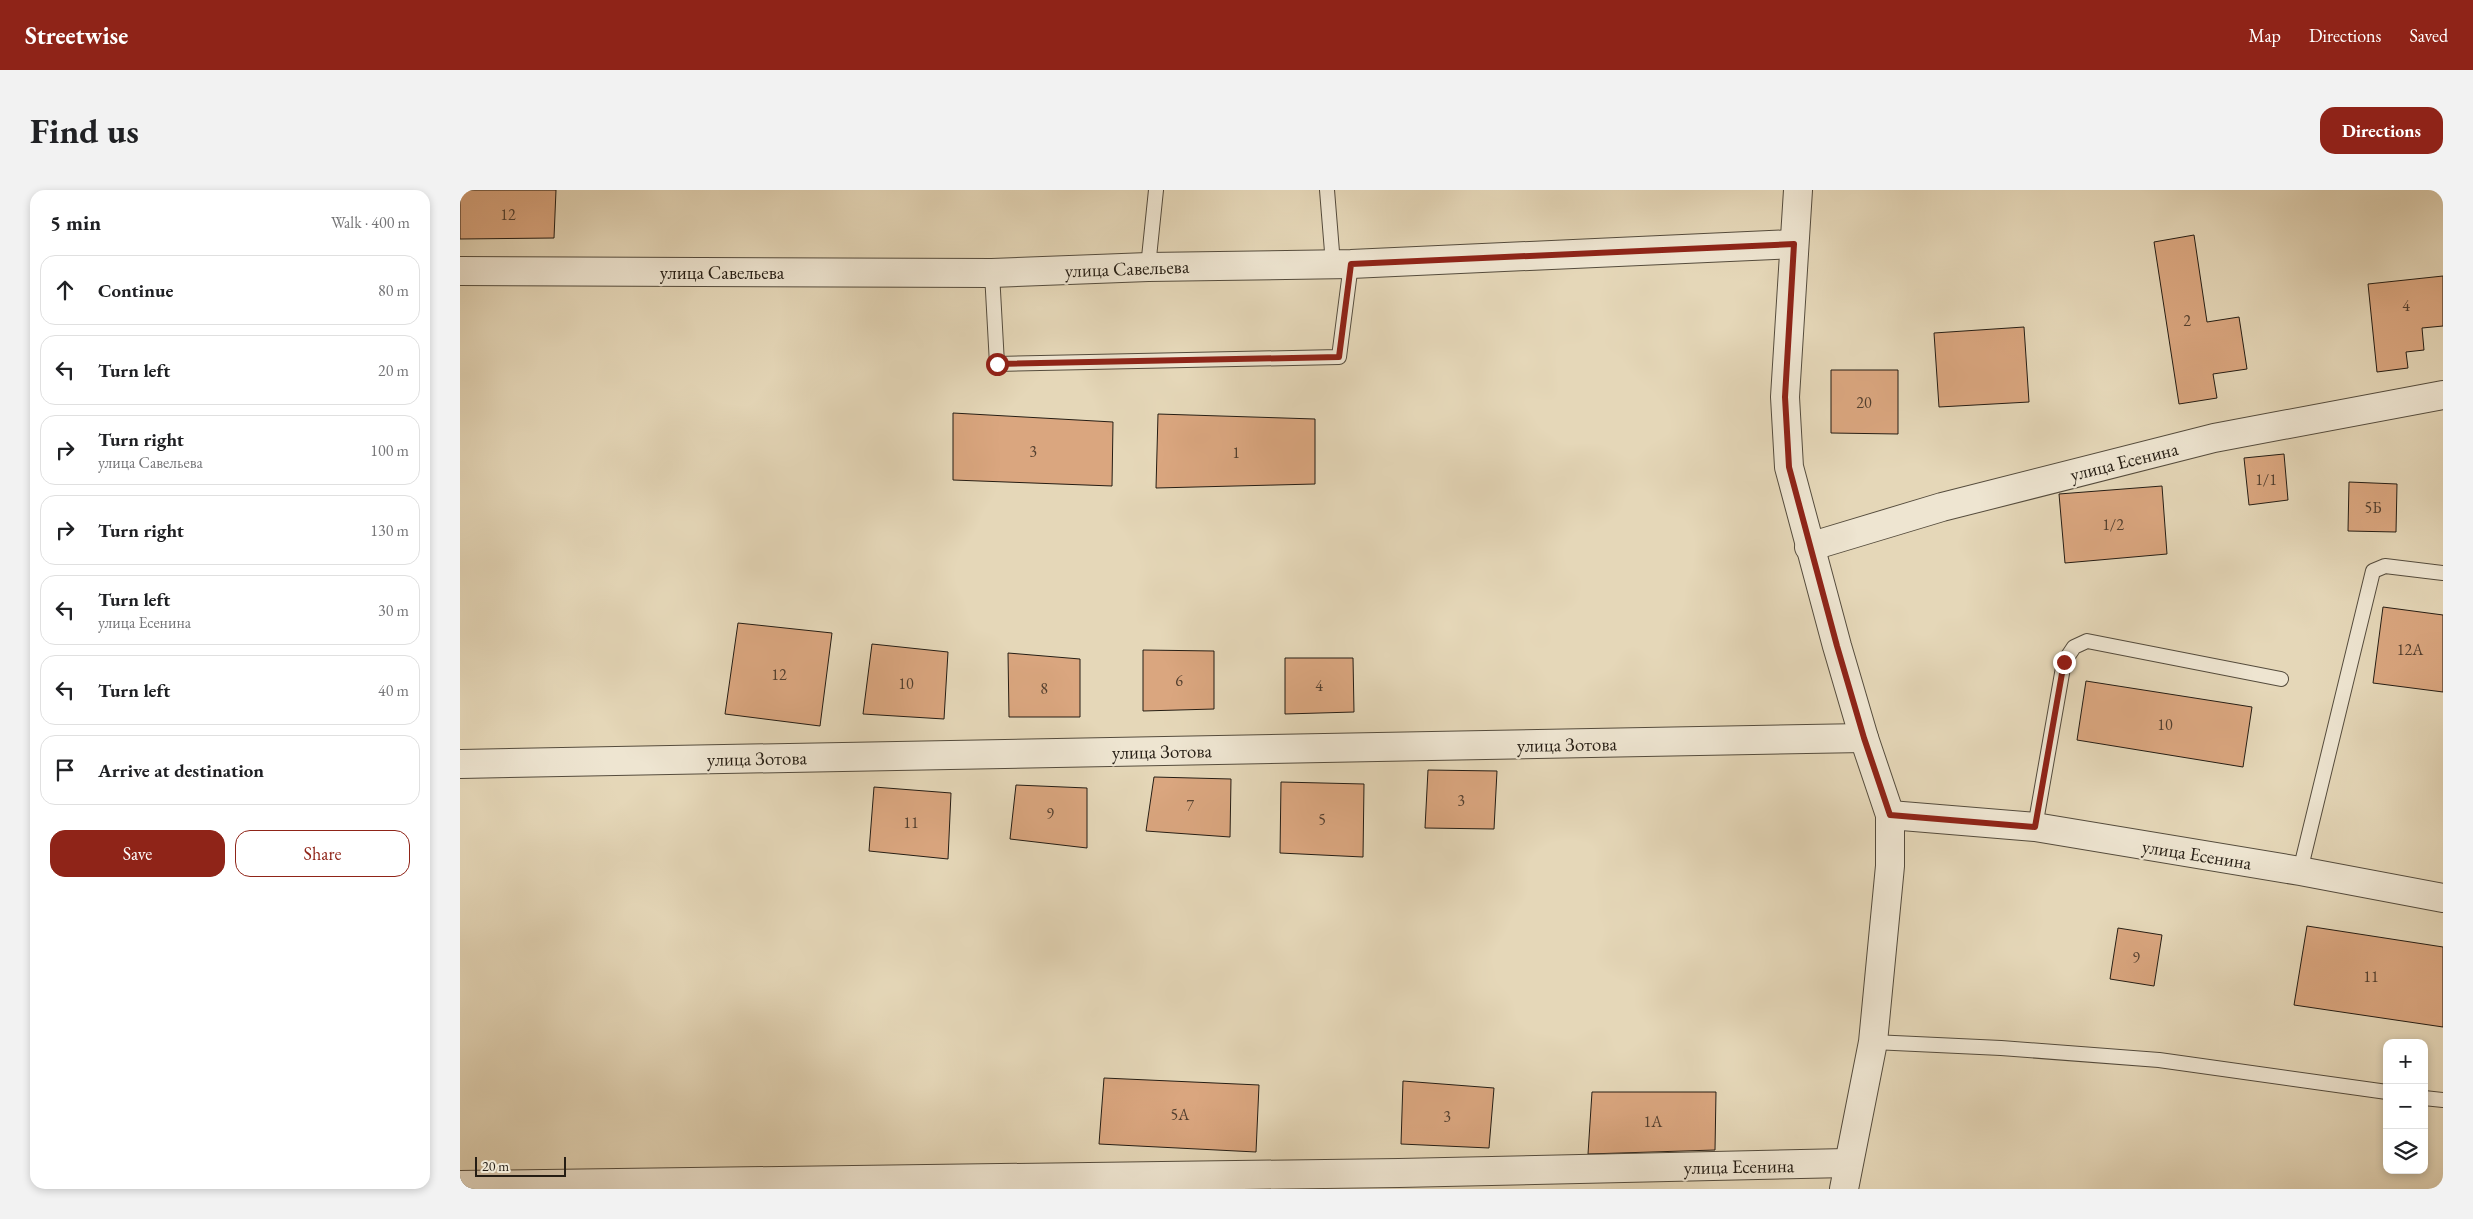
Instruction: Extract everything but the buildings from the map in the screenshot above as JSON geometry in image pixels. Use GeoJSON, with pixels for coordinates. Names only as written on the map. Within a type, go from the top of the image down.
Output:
{"type":"FeatureCollection","features":[{"type":"Feature","properties":{"kind":"street"},"geometry":{"type":"LineString","coordinates":[[1798,190],[1785,397],[1789,467],[1809,546],[1864,738],[1890,815],[1890,866],[1873,1042],[1845,1176]]}},
{"type":"Feature","properties":{"kind":"street","name":"улица Савельева"},"geometry":{"type":"LineString","coordinates":[[460,271],[992,273],[1148,267],[1342,264],[1794,244]]}},
{"type":"Feature","properties":{"kind":"street","name":"улица Есенина"},"geometry":{"type":"LineString","coordinates":[[1809,546],[1942,507],[2214,438],[2443,395]]}},
{"type":"Feature","properties":{"kind":"street","name":"улица Зотова"},"geometry":{"type":"LineString","coordinates":[[460,764],[1864,738]]}},
{"type":"Feature","properties":{"kind":"street","name":"улица Есенина"},"geometry":{"type":"LineString","coordinates":[[1890,815],[2035,827],[2300,871],[2443,898]]}},
{"type":"Feature","properties":{"kind":"street","name":"улица Есенина"},"geometry":{"type":"LineString","coordinates":[[460,1184],[1398,1173],[1845,1176]]}},
{"type":"Feature","properties":{"kind":"lane"},"geometry":{"type":"LineString","coordinates":[[1148,267],[1156,190]]}},
{"type":"Feature","properties":{"kind":"lane"},"geometry":{"type":"LineString","coordinates":[[992,273],[997,364],[1339,357],[1342,264],[1327,190]]}},
{"type":"Feature","properties":{"kind":"lane"},"geometry":{"type":"LineString","coordinates":[[2300,871],[2373,571],[2385,566],[2443,573]]}},
{"type":"Feature","properties":{"kind":"lane"},"geometry":{"type":"LineString","coordinates":[[2035,827],[2058,686],[2064,662],[2074,647],[2087,641],[2281,679]]}},
{"type":"Feature","properties":{"kind":"lane"},"geometry":{"type":"LineString","coordinates":[[1873,1042],[2001,1048],[2159,1060],[2383,1091]]}},
{"type":"Feature","properties":{"kind":"lane"},"geometry":{"type":"LineString","coordinates":[[2428,1098],[2443,1100]]}},
{"type":"Feature","properties":{"kind":"route"},"geometry":{"type":"LineString","coordinates":[[997,364],[1339,357],[1351,264],[1794,244],[1785,397],[1789,467],[1818,581],[1864,738],[1890,815],[2035,827],[2058,686],[2064,662]]}}]}
